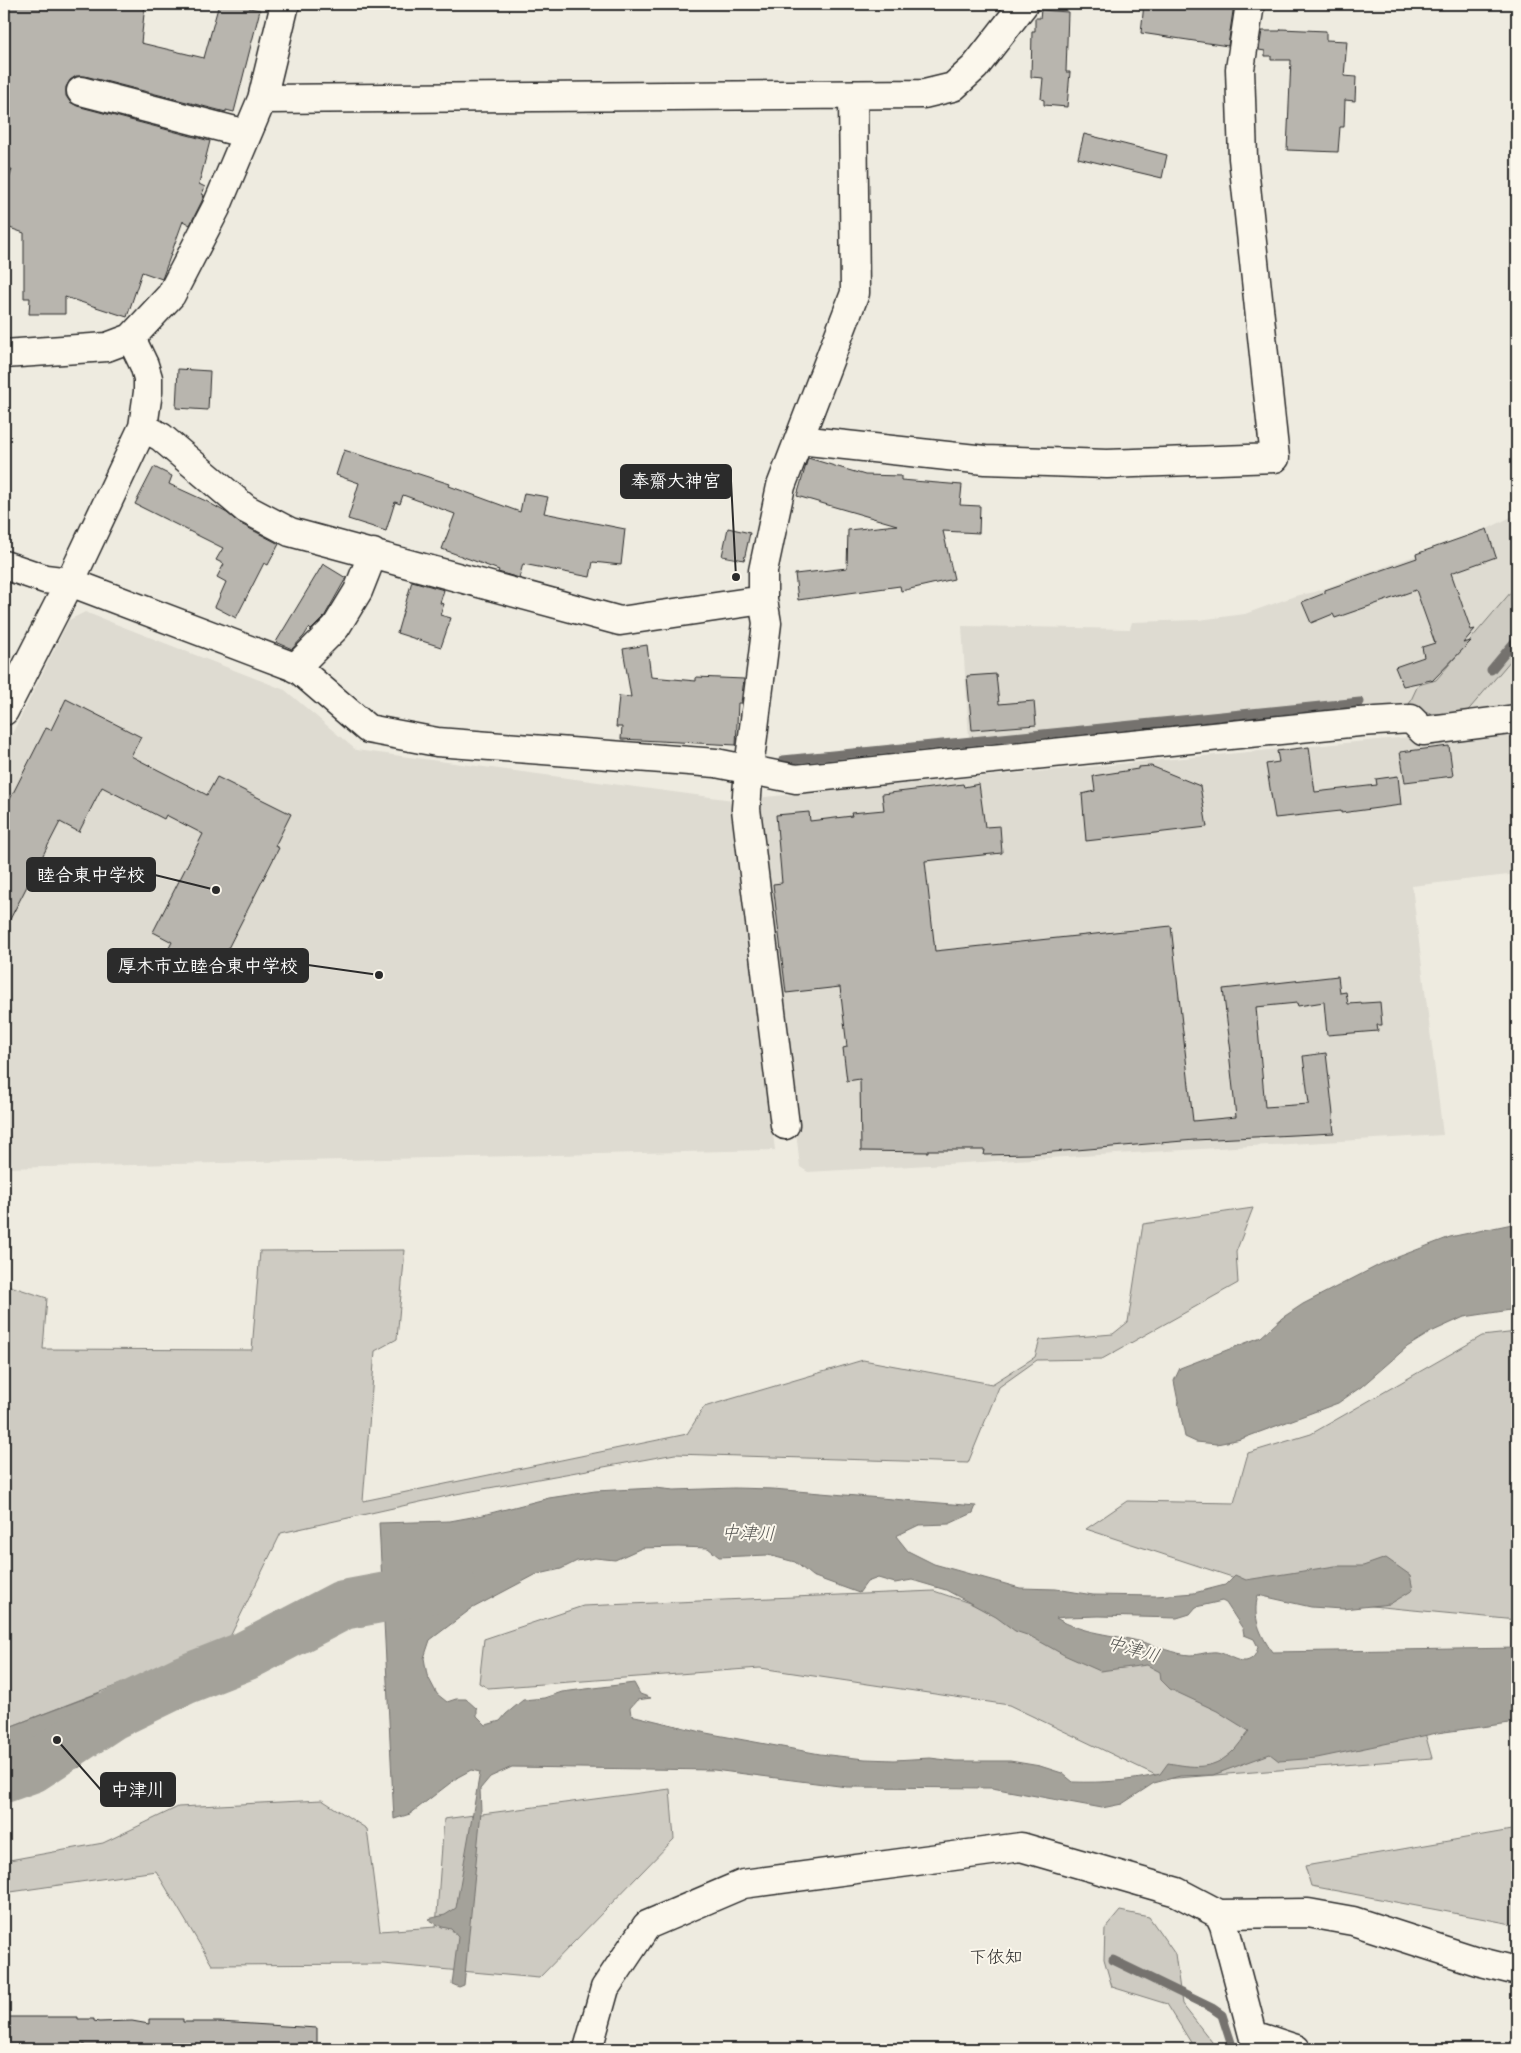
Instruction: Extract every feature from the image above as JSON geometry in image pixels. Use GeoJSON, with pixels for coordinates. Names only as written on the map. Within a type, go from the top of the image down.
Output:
{"type":"FeatureCollection","features":[{"type":"Feature","properties":{"kind":"street"},"geometry":{"type":"LineString","coordinates":[[4,354],[107,347],[131,338],[171,295],[216,208],[262,100],[285,4]]}},
{"type":"Feature","properties":{"kind":"street"},"geometry":{"type":"LineString","coordinates":[[262,100],[924,94],[953,87],[975,67],[1024,4]]}},
{"type":"Feature","properties":{"kind":"street"},"geometry":{"type":"LineString","coordinates":[[799,440],[985,460],[1107,464],[1275,458],[1243,158],[1240,69],[1250,4]]}},
{"type":"Feature","properties":{"kind":"street"},"geometry":{"type":"LineString","coordinates":[[81,91],[247,134]]}},
{"type":"Feature","properties":{"kind":"street"},"geometry":{"type":"LineString","coordinates":[[785,1125],[746,808],[766,623],[763,600],[763,571],[781,486],[855,293],[854,94]]}},
{"type":"Feature","properties":{"kind":"street"},"geometry":{"type":"LineString","coordinates":[[4,710],[70,582],[143,427],[148,378],[131,338]]}},
{"type":"Feature","properties":{"kind":"street"},"geometry":{"type":"LineString","coordinates":[[143,427],[161,437],[246,509],[290,532],[620,621],[763,600]]}},
{"type":"Feature","properties":{"kind":"street"},"geometry":{"type":"LineString","coordinates":[[295,668],[336,627],[358,591],[373,553]]}},
{"type":"Feature","properties":{"kind":"street"},"geometry":{"type":"LineString","coordinates":[[4,565],[45,579],[70,582],[297,668],[368,729],[437,742],[716,763],[749,768],[796,779],[1359,722],[1411,719],[1423,731],[1517,719]]}},
{"type":"Feature","properties":{"kind":"street"},"geometry":{"type":"LineString","coordinates":[[588,2049],[605,1988],[648,1925],[743,1884],[1021,1847],[1177,1892],[1219,1914],[1308,1913],[1344,1919],[1478,1961],[1517,1971]]}},
{"type":"Feature","properties":{"kind":"street"},"geometry":{"type":"LineString","coordinates":[[1219,1914],[1224,1925],[1253,2035],[1296,2049]]}},
{"type":"Feature","properties":{"kind":"shaded area"},"geometry":{"type":"Polygon","coordinates":[[[1517,514],[1517,706],[1453,713],[1390,705],[969,738],[962,626],[1130,629],[1132,622],[1199,620],[1245,614],[1295,596],[1315,592],[1481,532],[1517,514]]]}},
{"type":"Feature","properties":{"kind":"shaded area"},"geometry":{"type":"Polygon","coordinates":[[[1517,585],[1517,653],[1465,714],[1406,711],[1418,685],[1436,680],[1517,585]]]}},
{"type":"Feature","properties":{"kind":"shaded area"},"geometry":{"type":"Polygon","coordinates":[[[85,612],[285,690],[356,750],[733,800],[775,1150],[4,1168],[4,750],[69,620],[85,612]]]}},
{"type":"Feature","properties":{"kind":"shaded area"},"geometry":{"type":"Polygon","coordinates":[[[1517,727],[1517,874],[1412,886],[1443,1135],[808,1172],[800,1167],[760,805],[764,797],[1517,727]]]}},
{"type":"Feature","properties":{"kind":"shaded area"},"geometry":{"type":"Polygon","coordinates":[[[1253,1208],[1236,1252],[1238,1283],[1102,1359],[1037,1360],[999,1387],[968,1463],[675,1454],[456,1494],[281,1533],[227,1643],[4,1729],[4,1284],[47,1298],[43,1349],[252,1350],[260,1251],[405,1250],[397,1339],[375,1351],[363,1501],[687,1434],[704,1407],[863,1360],[992,1384],[1035,1357],[1040,1340],[1113,1334],[1128,1322],[1143,1224],[1253,1208]]]}},
{"type":"Feature","properties":{"kind":"shaded area"},"geometry":{"type":"Polygon","coordinates":[[[1517,1332],[1517,1620],[1299,1599],[1086,1529],[1127,1501],[1234,1503],[1248,1453],[1311,1434],[1482,1336],[1517,1332]]]}},
{"type":"Feature","properties":{"kind":"shaded area"},"geometry":{"type":"Polygon","coordinates":[[[934,1591],[1257,1700],[1421,1719],[1432,1758],[1164,1779],[1009,1705],[760,1668],[488,1688],[479,1683],[484,1639],[583,1606],[934,1591]]]}},
{"type":"Feature","properties":{"kind":"shaded area"},"geometry":{"type":"Polygon","coordinates":[[[670,1789],[674,1839],[539,1978],[383,1964],[212,1965],[156,1871],[4,1893],[4,1861],[103,1843],[178,1807],[322,1800],[367,1829],[380,1931],[436,1927],[444,1819],[670,1789]]]}},
{"type":"Feature","properties":{"kind":"shaded area"},"geometry":{"type":"Polygon","coordinates":[[[1517,1829],[1517,1925],[1311,1886],[1305,1866],[1517,1829]]]}},
{"type":"Feature","properties":{"kind":"shaded area"},"geometry":{"type":"Polygon","coordinates":[[[1120,1911],[1149,1917],[1175,1954],[1182,2004],[1216,2049],[1195,2049],[1167,2004],[1112,1987],[1104,1959],[1105,1929],[1120,1911]]]}},
{"type":"Feature","properties":{"kind":"water"},"geometry":{"type":"Polygon","coordinates":[[[1517,1223],[1517,1309],[1464,1317],[1431,1332],[1407,1347],[1361,1387],[1338,1403],[1241,1439],[1217,1444],[1196,1442],[1185,1437],[1174,1381],[1180,1368],[1261,1337],[1282,1318],[1303,1304],[1385,1262],[1450,1237],[1517,1223]]]}},
{"type":"Feature","properties":{"kind":"water"},"geometry":{"type":"Polygon","coordinates":[[[655,1488],[674,1490],[773,1489],[976,1506],[973,1513],[949,1524],[919,1525],[896,1536],[908,1551],[934,1564],[1020,1588],[1056,1589],[1093,1595],[1156,1596],[1194,1593],[1225,1585],[1235,1575],[1246,1580],[1335,1566],[1363,1566],[1386,1558],[1410,1575],[1413,1590],[1390,1604],[1343,1609],[1311,1607],[1258,1595],[1256,1611],[1258,1625],[1272,1652],[1517,1648],[1517,1722],[1437,1733],[1317,1758],[1279,1761],[1270,1754],[1213,1775],[1180,1776],[1154,1783],[1122,1804],[1102,1808],[992,1788],[847,1787],[714,1770],[512,1767],[490,1777],[480,1789],[481,1811],[464,1985],[459,1987],[452,1984],[458,1937],[451,1929],[442,1927],[428,1919],[445,1915],[456,1908],[480,1772],[471,1770],[458,1777],[410,1814],[394,1819],[379,1523],[450,1521],[483,1515],[549,1498],[595,1491],[655,1488]],[[642,1548],[615,1560],[595,1558],[577,1561],[561,1569],[535,1575],[471,1609],[430,1640],[424,1658],[427,1675],[437,1694],[447,1702],[456,1699],[466,1699],[477,1709],[477,1716],[486,1725],[500,1721],[523,1700],[544,1698],[562,1692],[634,1683],[640,1694],[651,1698],[637,1700],[630,1708],[631,1715],[706,1733],[820,1754],[865,1759],[930,1758],[955,1761],[1010,1761],[1040,1766],[1062,1773],[1073,1782],[1117,1781],[1160,1774],[1168,1763],[1201,1766],[1216,1763],[1231,1753],[1249,1731],[1217,1711],[1170,1689],[1161,1680],[1160,1672],[1147,1665],[1100,1671],[1064,1655],[1030,1636],[1015,1631],[996,1617],[946,1590],[912,1580],[895,1583],[878,1578],[867,1582],[859,1593],[812,1576],[795,1562],[768,1555],[719,1557],[708,1548],[642,1548]],[[1222,1601],[1196,1607],[1190,1614],[1177,1618],[1099,1616],[1056,1618],[1087,1631],[1142,1642],[1178,1653],[1190,1655],[1217,1652],[1238,1660],[1249,1660],[1254,1656],[1258,1647],[1254,1639],[1244,1635],[1243,1629],[1226,1603],[1222,1601]]]}},
{"type":"Feature","properties":{"kind":"water"},"geometry":{"type":"Polygon","coordinates":[[[99,1693],[144,1721],[100,1747],[80,1767],[44,1777],[4,1792],[4,1729],[99,1693]]]}},
{"type":"Feature","properties":{"kind":"building"},"geometry":{"type":"Polygon","coordinates":[[[4,4],[145,4],[141,43],[204,58],[219,4],[249,4],[249,8],[260,10],[234,112],[226,110],[226,112],[85,76],[76,76],[70,80],[66,87],[66,96],[70,102],[77,106],[210,141],[199,184],[205,187],[202,201],[190,225],[183,221],[162,279],[142,272],[127,317],[65,297],[65,314],[29,314],[30,298],[24,298],[24,233],[4,226],[4,195],[12,170],[4,170],[4,4]]]}},
{"type":"Feature","properties":{"kind":"building"},"geometry":{"type":"Polygon","coordinates":[[[1144,4],[1234,4],[1228,46],[1141,33],[1144,4]]]}},
{"type":"Feature","properties":{"kind":"building"},"geometry":{"type":"Polygon","coordinates":[[[1041,10],[1068,12],[1066,72],[1070,72],[1067,107],[1044,105],[1044,100],[1041,99],[1043,78],[1031,77],[1032,31],[1035,31],[1035,18],[1040,18],[1041,10]]]}},
{"type":"Feature","properties":{"kind":"building"},"geometry":{"type":"Polygon","coordinates":[[[1281,29],[1326,31],[1326,40],[1347,41],[1344,76],[1356,77],[1355,101],[1345,100],[1344,127],[1340,127],[1338,152],[1287,150],[1291,60],[1271,60],[1271,56],[1265,56],[1265,51],[1259,50],[1262,31],[1280,31],[1281,29]]]}},
{"type":"Feature","properties":{"kind":"building"},"geometry":{"type":"Polygon","coordinates":[[[1084,134],[1167,155],[1162,178],[1078,158],[1084,134]]]}},
{"type":"Feature","properties":{"kind":"building"},"geometry":{"type":"Polygon","coordinates":[[[178,369],[210,371],[208,410],[176,408],[178,369]]]}},
{"type":"Feature","properties":{"kind":"building"},"geometry":{"type":"Polygon","coordinates":[[[344,450],[450,484],[449,486],[520,512],[524,493],[548,497],[544,513],[625,529],[621,565],[593,562],[590,577],[523,564],[519,578],[498,572],[499,570],[442,549],[455,514],[403,495],[400,504],[395,502],[386,531],[348,519],[359,483],[336,475],[344,450]]]}},
{"type":"Feature","properties":{"kind":"building"},"geometry":{"type":"Polygon","coordinates":[[[808,458],[865,475],[901,476],[901,480],[962,485],[960,505],[980,506],[979,533],[943,531],[954,579],[901,591],[900,586],[798,600],[795,574],[847,568],[848,530],[897,525],[797,496],[808,458]]]}},
{"type":"Feature","properties":{"kind":"building"},"geometry":{"type":"Polygon","coordinates":[[[154,467],[172,476],[169,484],[206,501],[227,513],[239,523],[279,544],[268,565],[264,563],[236,618],[215,607],[226,582],[217,577],[224,564],[216,560],[223,548],[135,504],[154,467]]]}},
{"type":"Feature","properties":{"kind":"building"},"geometry":{"type":"Polygon","coordinates":[[[728,528],[750,533],[744,560],[722,556],[728,528]]]}},
{"type":"Feature","properties":{"kind":"building"},"geometry":{"type":"Polygon","coordinates":[[[1487,529],[1496,557],[1451,573],[1471,630],[1475,629],[1463,643],[1471,641],[1432,681],[1403,686],[1395,667],[1424,657],[1422,647],[1435,643],[1416,590],[1335,618],[1333,614],[1311,623],[1302,602],[1325,593],[1325,590],[1417,558],[1416,554],[1487,529]]]}},
{"type":"Feature","properties":{"kind":"building"},"geometry":{"type":"Polygon","coordinates":[[[323,564],[346,578],[324,617],[311,630],[309,628],[292,649],[276,642],[323,564]]]}},
{"type":"Feature","properties":{"kind":"building"},"geometry":{"type":"Polygon","coordinates":[[[412,581],[444,590],[440,603],[444,604],[440,615],[451,618],[441,647],[397,633],[412,581]]]}},
{"type":"Feature","properties":{"kind":"building"},"geometry":{"type":"Polygon","coordinates":[[[647,645],[651,677],[696,681],[696,677],[744,679],[741,703],[738,703],[736,745],[621,739],[622,727],[616,727],[619,696],[631,697],[623,649],[647,645]]]}},
{"type":"Feature","properties":{"kind":"building"},"geometry":{"type":"Polygon","coordinates":[[[996,674],[999,704],[1034,701],[1036,725],[972,730],[967,676],[996,674]]]}},
{"type":"Feature","properties":{"kind":"building"},"geometry":{"type":"Polygon","coordinates":[[[66,699],[141,737],[131,756],[207,795],[217,777],[291,814],[275,846],[279,848],[219,966],[193,952],[184,970],[163,960],[172,942],[153,932],[203,834],[166,815],[164,819],[102,787],[79,832],[60,822],[4,931],[4,811],[46,728],[51,730],[66,699]]]}},
{"type":"Feature","properties":{"kind":"building"},"geometry":{"type":"Polygon","coordinates":[[[1449,746],[1453,776],[1405,782],[1400,752],[1449,746]]]}},
{"type":"Feature","properties":{"kind":"building"},"geometry":{"type":"Polygon","coordinates":[[[1309,747],[1315,792],[1377,785],[1376,779],[1398,776],[1401,805],[1341,813],[1341,811],[1275,818],[1266,764],[1279,762],[1277,751],[1309,747]]]}},
{"type":"Feature","properties":{"kind":"building"},"geometry":{"type":"Polygon","coordinates":[[[1151,766],[1200,786],[1207,827],[1086,841],[1082,794],[1095,791],[1093,776],[1151,766]]]}},
{"type":"Feature","properties":{"kind":"building"},"geometry":{"type":"Polygon","coordinates":[[[963,784],[964,787],[979,784],[985,827],[1000,826],[1002,853],[925,861],[935,951],[1171,926],[1193,1121],[1236,1117],[1229,1052],[1231,1052],[1223,989],[1338,976],[1340,993],[1346,992],[1348,1004],[1380,1002],[1382,1025],[1377,1025],[1378,1031],[1327,1035],[1324,1002],[1298,1006],[1297,1003],[1256,1007],[1265,1107],[1309,1104],[1303,1056],[1326,1053],[1334,1133],[1195,1140],[1029,1154],[984,1155],[985,1150],[928,1150],[928,1152],[861,1151],[860,1079],[847,1081],[843,1048],[847,1047],[840,987],[786,993],[773,884],[782,883],[776,815],[809,812],[810,821],[852,816],[851,813],[884,810],[882,794],[963,784]]]}},
{"type":"Feature","properties":{"kind":"building"},"geometry":{"type":"Polygon","coordinates":[[[6,2017],[78,2017],[78,2019],[94,2019],[94,2021],[99,2022],[132,2021],[149,2024],[149,2019],[183,2019],[183,2022],[219,2022],[317,2028],[317,2049],[249,2049],[250,2046],[180,2048],[84,2046],[84,2044],[5,2045],[6,2017]]]}},
{"type":"Feature","properties":{"kind":"waterway"},"geometry":{"type":"LineString","coordinates":[[1491,670],[1517,639]]}},
{"type":"Feature","properties":{"kind":"waterway"},"geometry":{"type":"LineString","coordinates":[[783,760],[1360,702]]}},
{"type":"Feature","properties":{"kind":"waterway","name":"中津川"},"geometry":{"type":"LineString","coordinates":[[4,1778],[32,1768],[112,1715],[184,1680],[245,1656],[343,1605],[451,1585]]}},
{"type":"Feature","properties":{"kind":"waterway"},"geometry":{"type":"LineString","coordinates":[[1113,1960],[1212,2008],[1222,2015],[1233,2049]]}},
{"type":"Feature","properties":{"kind":"place","name":"奉齋大神宮"},"geometry":{"type":"Point","coordinates":[736,577]}},
{"type":"Feature","properties":{"kind":"place","name":"睦合東中学校"},"geometry":{"type":"Point","coordinates":[216,890]}},
{"type":"Feature","properties":{"kind":"place","name":"厚木市立睦合東中学校"},"geometry":{"type":"Point","coordinates":[379,975]}},
{"type":"Feature","properties":{"kind":"place","name":"中津川"},"geometry":{"type":"Point","coordinates":[57,1740]}},
{"type":"Feature","properties":{"kind":"district","name":"下依知"},"geometry":{"type":"Point","coordinates":[996,1958]}}]}
